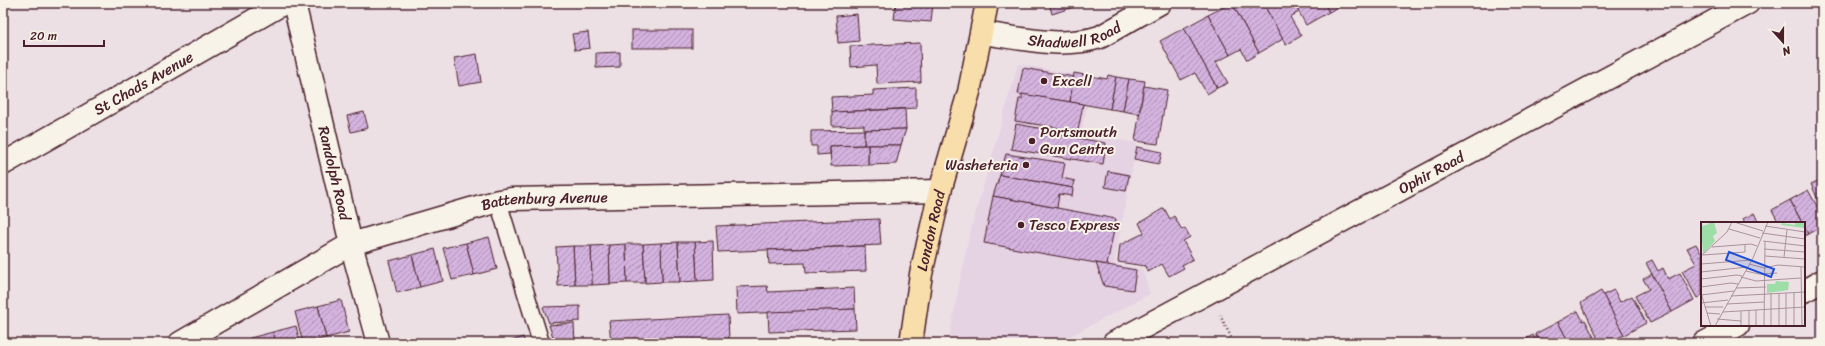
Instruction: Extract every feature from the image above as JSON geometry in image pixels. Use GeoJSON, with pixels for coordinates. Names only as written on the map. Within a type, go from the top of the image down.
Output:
{"type":"FeatureCollection","features":[{"type":"Feature","properties":{"kind":"main road","name":"London Road"},"geometry":{"type":"LineString","coordinates":[[911,343],[921,274],[940,191],[969,92],[987,3]]}},
{"type":"Feature","properties":{"kind":"street","name":"St Chads Avenue"},"geometry":{"type":"LineString","coordinates":[[3,164],[284,3]]}},
{"type":"Feature","properties":{"kind":"street","name":"Randolph Road"},"geometry":{"type":"LineString","coordinates":[[294,3],[351,244],[378,343]]}},
{"type":"Feature","properties":{"kind":"street","name":"Shadwell Road"},"geometry":{"type":"LineString","coordinates":[[982,33],[1060,43],[1090,40],[1100,37],[1160,3]]}},
{"type":"Feature","properties":{"kind":"street","name":"Ophir Road"},"geometry":{"type":"LineString","coordinates":[[1114,343],[1748,3]]}},
{"type":"Feature","properties":{"kind":"street","name":"Battenburg Avenue"},"geometry":{"type":"LineString","coordinates":[[180,343],[351,244],[511,199],[940,191]]}},
{"type":"Feature","properties":{"kind":"street"},"geometry":{"type":"LineString","coordinates":[[1805,290],[1822,281]]}},
{"type":"Feature","properties":{"kind":"street"},"geometry":{"type":"LineString","coordinates":[[1704,343],[1736,326]]}},
{"type":"Feature","properties":{"kind":"lane"},"geometry":{"type":"LineString","coordinates":[[498,202],[541,343]]}},
{"type":"Feature","properties":{"kind":"path"},"geometry":{"type":"LineString","coordinates":[[1216,308],[1234,343]]}},
{"type":"Feature","properties":{"kind":"shaded area"},"geometry":{"type":"Polygon","coordinates":[[[1018,64],[1074,74],[1083,104],[1087,105],[1081,134],[1137,143],[1114,264],[1142,269],[1150,294],[1057,343],[948,343],[968,240],[1018,64]]]}},
{"type":"Feature","properties":{"kind":"building"},"geometry":{"type":"Polygon","coordinates":[[[896,3],[933,3],[931,22],[894,19],[896,3]]]}},
{"type":"Feature","properties":{"kind":"building"},"geometry":{"type":"Polygon","coordinates":[[[1049,3],[1086,3],[1052,14],[1049,3]]]}},
{"type":"Feature","properties":{"kind":"building"},"geometry":{"type":"Polygon","coordinates":[[[1232,3],[1263,3],[1283,39],[1259,53],[1232,3]]]}},
{"type":"Feature","properties":{"kind":"building"},"geometry":{"type":"Polygon","coordinates":[[[1232,3],[1259,53],[1247,60],[1241,49],[1230,55],[1208,15],[1232,3]]]}},
{"type":"Feature","properties":{"kind":"building"},"geometry":{"type":"Polygon","coordinates":[[[1263,3],[1294,3],[1299,12],[1290,17],[1301,36],[1286,45],[1263,3]]]}},
{"type":"Feature","properties":{"kind":"building"},"geometry":{"type":"Polygon","coordinates":[[[1294,3],[1324,3],[1329,12],[1306,25],[1294,3]]]}},
{"type":"Feature","properties":{"kind":"building"},"geometry":{"type":"Polygon","coordinates":[[[1324,3],[1345,3],[1329,12],[1324,3]]]}},
{"type":"Feature","properties":{"kind":"building"},"geometry":{"type":"Polygon","coordinates":[[[857,14],[859,41],[838,43],[836,16],[857,14]]]}},
{"type":"Feature","properties":{"kind":"building"},"geometry":{"type":"Polygon","coordinates":[[[1208,15],[1230,55],[1216,62],[1228,83],[1217,88],[1184,28],[1208,15]]]}},
{"type":"Feature","properties":{"kind":"building"},"geometry":{"type":"Polygon","coordinates":[[[1184,28],[1217,88],[1207,94],[1195,73],[1181,80],[1160,41],[1184,28]]]}},
{"type":"Feature","properties":{"kind":"building"},"geometry":{"type":"Polygon","coordinates":[[[632,30],[692,30],[692,48],[632,48],[632,30]]]}},
{"type":"Feature","properties":{"kind":"building"},"geometry":{"type":"Polygon","coordinates":[[[588,32],[590,48],[575,50],[572,34],[588,32]]]}},
{"type":"Feature","properties":{"kind":"building"},"geometry":{"type":"Polygon","coordinates":[[[920,43],[921,82],[877,84],[876,65],[851,67],[850,46],[920,43]]]}},
{"type":"Feature","properties":{"kind":"building"},"geometry":{"type":"Polygon","coordinates":[[[620,52],[620,67],[596,68],[596,53],[620,52]]]}},
{"type":"Feature","properties":{"kind":"building"},"geometry":{"type":"Polygon","coordinates":[[[477,54],[481,82],[459,86],[454,58],[477,54]]]}},
{"type":"Feature","properties":{"kind":"building"},"geometry":{"type":"Polygon","coordinates":[[[1023,68],[1074,77],[1070,102],[1018,94],[1023,68]]]}},
{"type":"Feature","properties":{"kind":"building"},"geometry":{"type":"Polygon","coordinates":[[[1074,73],[1107,79],[1108,75],[1116,77],[1110,109],[1070,102],[1074,73]]]}},
{"type":"Feature","properties":{"kind":"building"},"geometry":{"type":"Polygon","coordinates":[[[1116,77],[1129,79],[1123,111],[1110,109],[1116,77]]]}},
{"type":"Feature","properties":{"kind":"building"},"geometry":{"type":"Polygon","coordinates":[[[1129,79],[1145,81],[1139,114],[1123,111],[1129,79]]]}},
{"type":"Feature","properties":{"kind":"building"},"geometry":{"type":"Polygon","coordinates":[[[1144,86],[1167,90],[1158,144],[1135,141],[1144,86]]]}},
{"type":"Feature","properties":{"kind":"building"},"geometry":{"type":"Polygon","coordinates":[[[916,88],[916,108],[832,112],[831,97],[873,95],[873,90],[916,88]]]}},
{"type":"Feature","properties":{"kind":"building"},"geometry":{"type":"Polygon","coordinates":[[[1022,94],[1083,104],[1078,131],[1015,121],[1019,99],[1022,99],[1022,94]]]}},
{"type":"Feature","properties":{"kind":"building"},"geometry":{"type":"Polygon","coordinates":[[[905,109],[906,129],[864,130],[864,125],[832,126],[832,112],[905,109]]]}},
{"type":"Feature","properties":{"kind":"building"},"geometry":{"type":"Polygon","coordinates":[[[364,112],[368,128],[351,132],[347,116],[364,112]]]}},
{"type":"Feature","properties":{"kind":"building"},"geometry":{"type":"Polygon","coordinates":[[[1016,124],[1055,131],[1054,134],[1106,143],[1103,164],[1011,149],[1016,124]]]}},
{"type":"Feature","properties":{"kind":"building"},"geometry":{"type":"Polygon","coordinates":[[[906,129],[901,145],[864,145],[864,130],[906,129]]]}},
{"type":"Feature","properties":{"kind":"building"},"geometry":{"type":"Polygon","coordinates":[[[864,130],[864,145],[830,146],[830,154],[817,155],[817,146],[811,146],[811,131],[864,130]]]}},
{"type":"Feature","properties":{"kind":"building"},"geometry":{"type":"Polygon","coordinates":[[[868,145],[901,145],[896,164],[868,165],[868,145]]]}},
{"type":"Feature","properties":{"kind":"building"},"geometry":{"type":"Polygon","coordinates":[[[868,145],[868,165],[831,166],[830,146],[868,145]]]}},
{"type":"Feature","properties":{"kind":"building"},"geometry":{"type":"Polygon","coordinates":[[[1137,147],[1162,152],[1159,164],[1134,159],[1137,147]]]}},
{"type":"Feature","properties":{"kind":"building"},"geometry":{"type":"Polygon","coordinates":[[[1006,154],[1065,163],[1062,178],[1075,181],[1073,188],[1000,175],[1006,154]]]}},
{"type":"Feature","properties":{"kind":"building"},"geometry":{"type":"Polygon","coordinates":[[[1108,171],[1129,175],[1126,191],[1105,187],[1108,171]]]}},
{"type":"Feature","properties":{"kind":"building"},"geometry":{"type":"Polygon","coordinates":[[[1000,175],[1073,188],[1072,196],[1059,194],[1057,208],[993,196],[1000,175]]]}},
{"type":"Feature","properties":{"kind":"building"},"geometry":{"type":"Polygon","coordinates":[[[1822,179],[1822,209],[1811,184],[1822,179]]]}},
{"type":"Feature","properties":{"kind":"building"},"geometry":{"type":"Polygon","coordinates":[[[1808,190],[1822,215],[1822,226],[1808,234],[1805,228],[1805,222],[1802,222],[1790,200],[1808,190]]]}},
{"type":"Feature","properties":{"kind":"building"},"geometry":{"type":"Polygon","coordinates":[[[993,196],[1116,219],[1107,265],[984,243],[993,196]]]}},
{"type":"Feature","properties":{"kind":"building"},"geometry":{"type":"Polygon","coordinates":[[[1790,200],[1801,222],[1778,222],[1772,210],[1790,200]]]}},
{"type":"Feature","properties":{"kind":"building"},"geometry":{"type":"Polygon","coordinates":[[[1164,208],[1170,219],[1174,216],[1182,230],[1185,228],[1190,237],[1183,241],[1193,259],[1182,265],[1184,268],[1169,276],[1162,264],[1148,272],[1145,266],[1118,262],[1120,245],[1144,233],[1139,223],[1164,208]]]}},
{"type":"Feature","properties":{"kind":"building"},"geometry":{"type":"Polygon","coordinates":[[[1754,213],[1758,222],[1744,222],[1743,219],[1754,213]]]}},
{"type":"Feature","properties":{"kind":"building"},"geometry":{"type":"Polygon","coordinates":[[[879,219],[881,245],[718,252],[716,226],[879,219]]]}},
{"type":"Feature","properties":{"kind":"building"},"geometry":{"type":"Polygon","coordinates":[[[1805,228],[1808,234],[1805,236],[1805,228]]]}},
{"type":"Feature","properties":{"kind":"building"},"geometry":{"type":"Polygon","coordinates":[[[489,237],[497,269],[474,275],[466,243],[489,237]]]}},
{"type":"Feature","properties":{"kind":"building"},"geometry":{"type":"Polygon","coordinates":[[[713,241],[714,280],[697,281],[695,242],[713,241]]]}},
{"type":"Feature","properties":{"kind":"building"},"geometry":{"type":"Polygon","coordinates":[[[678,242],[680,282],[662,282],[661,243],[678,242]]]}},
{"type":"Feature","properties":{"kind":"building"},"geometry":{"type":"Polygon","coordinates":[[[678,242],[695,242],[697,281],[680,282],[678,242]]]}},
{"type":"Feature","properties":{"kind":"building"},"geometry":{"type":"Polygon","coordinates":[[[466,243],[474,275],[452,280],[443,248],[466,243]]]}},
{"type":"Feature","properties":{"kind":"building"},"geometry":{"type":"Polygon","coordinates":[[[661,243],[662,282],[645,283],[643,244],[661,243]]]}},
{"type":"Feature","properties":{"kind":"building"},"geometry":{"type":"Polygon","coordinates":[[[626,244],[627,283],[610,284],[609,245],[626,244]]]}},
{"type":"Feature","properties":{"kind":"building"},"geometry":{"type":"Polygon","coordinates":[[[626,244],[643,244],[645,283],[627,283],[626,244]]]}},
{"type":"Feature","properties":{"kind":"building"},"geometry":{"type":"Polygon","coordinates":[[[1696,244],[1701,253],[1701,296],[1697,298],[1682,271],[1696,264],[1687,248],[1696,244]]]}},
{"type":"Feature","properties":{"kind":"building"},"geometry":{"type":"Polygon","coordinates":[[[609,245],[610,284],[592,285],[591,246],[609,245]]]}},
{"type":"Feature","properties":{"kind":"building"},"geometry":{"type":"Polygon","coordinates":[[[573,246],[591,246],[592,285],[575,285],[573,246]]]}},
{"type":"Feature","properties":{"kind":"building"},"geometry":{"type":"Polygon","coordinates":[[[573,246],[575,285],[558,286],[556,247],[573,246]]]}},
{"type":"Feature","properties":{"kind":"building"},"geometry":{"type":"Polygon","coordinates":[[[865,246],[866,271],[806,273],[805,263],[769,264],[768,250],[865,246]]]}},
{"type":"Feature","properties":{"kind":"building"},"geometry":{"type":"Polygon","coordinates":[[[435,249],[443,281],[420,287],[412,255],[435,249]]]}},
{"type":"Feature","properties":{"kind":"building"},"geometry":{"type":"Polygon","coordinates":[[[412,255],[420,287],[397,293],[389,261],[412,255]]]}},
{"type":"Feature","properties":{"kind":"building"},"geometry":{"type":"Polygon","coordinates":[[[1652,260],[1658,271],[1663,268],[1668,279],[1680,273],[1694,300],[1672,312],[1646,263],[1652,260]]]}},
{"type":"Feature","properties":{"kind":"building"},"geometry":{"type":"Polygon","coordinates":[[[1096,263],[1136,270],[1133,290],[1104,286],[1096,263]]]}},
{"type":"Feature","properties":{"kind":"building"},"geometry":{"type":"Polygon","coordinates":[[[1652,274],[1672,312],[1650,323],[1635,296],[1649,289],[1643,279],[1652,274]]]}},
{"type":"Feature","properties":{"kind":"building"},"geometry":{"type":"Polygon","coordinates":[[[767,286],[768,292],[854,288],[855,309],[737,314],[736,287],[767,286]]]}},
{"type":"Feature","properties":{"kind":"building"},"geometry":{"type":"Polygon","coordinates":[[[1614,290],[1620,302],[1632,296],[1646,323],[1624,335],[1603,295],[1614,290]]]}},
{"type":"Feature","properties":{"kind":"building"},"geometry":{"type":"Polygon","coordinates":[[[1601,291],[1624,335],[1608,343],[1600,343],[1581,303],[1601,291]]]}},
{"type":"Feature","properties":{"kind":"building"},"geometry":{"type":"Polygon","coordinates":[[[341,300],[349,332],[326,338],[318,306],[341,300]]]}},
{"type":"Feature","properties":{"kind":"building"},"geometry":{"type":"Polygon","coordinates":[[[318,306],[326,338],[303,343],[295,312],[318,306]]]}},
{"type":"Feature","properties":{"kind":"building"},"geometry":{"type":"Polygon","coordinates":[[[580,306],[580,321],[549,323],[543,307],[580,306]]]}},
{"type":"Feature","properties":{"kind":"building"},"geometry":{"type":"Polygon","coordinates":[[[855,309],[856,329],[769,332],[768,312],[855,309]]]}},
{"type":"Feature","properties":{"kind":"building"},"geometry":{"type":"Polygon","coordinates":[[[1578,311],[1583,321],[1585,320],[1597,343],[1569,343],[1558,322],[1578,311]]]}},
{"type":"Feature","properties":{"kind":"building"},"geometry":{"type":"Polygon","coordinates":[[[728,315],[729,339],[659,343],[611,343],[609,321],[728,315]]]}},
{"type":"Feature","properties":{"kind":"building"},"geometry":{"type":"Polygon","coordinates":[[[1558,322],[1569,343],[1540,343],[1535,334],[1558,322]]]}},
{"type":"Feature","properties":{"kind":"building"},"geometry":{"type":"Polygon","coordinates":[[[574,323],[575,343],[555,343],[549,325],[574,323]]]}},
{"type":"Feature","properties":{"kind":"building"},"geometry":{"type":"Polygon","coordinates":[[[296,326],[300,343],[276,343],[273,332],[296,326]]]}},
{"type":"Feature","properties":{"kind":"building"},"geometry":{"type":"Polygon","coordinates":[[[273,332],[276,343],[252,343],[250,338],[273,332]]]}},
{"type":"Feature","properties":{"kind":"building"},"geometry":{"type":"Polygon","coordinates":[[[1533,335],[1537,343],[1518,343],[1533,335]]]}},
{"type":"Feature","properties":{"kind":"building"},"geometry":{"type":"Polygon","coordinates":[[[523,337],[525,343],[506,343],[523,337]]]}},
{"type":"Feature","properties":{"kind":"building"},"geometry":{"type":"Polygon","coordinates":[[[793,340],[793,343],[759,343],[759,341],[793,340]]]}},
{"type":"Feature","properties":{"kind":"place","name":"Excell"},"geometry":{"type":"Point","coordinates":[1044,81]}},
{"type":"Feature","properties":{"kind":"place","name":"Portsmouth Gun Centre"},"geometry":{"type":"Point","coordinates":[1032,141]}},
{"type":"Feature","properties":{"kind":"place","name":"Washeteria"},"geometry":{"type":"Point","coordinates":[1026,165]}},
{"type":"Feature","properties":{"kind":"place","name":"Tesco Express"},"geometry":{"type":"Point","coordinates":[1021,225]}}]}
